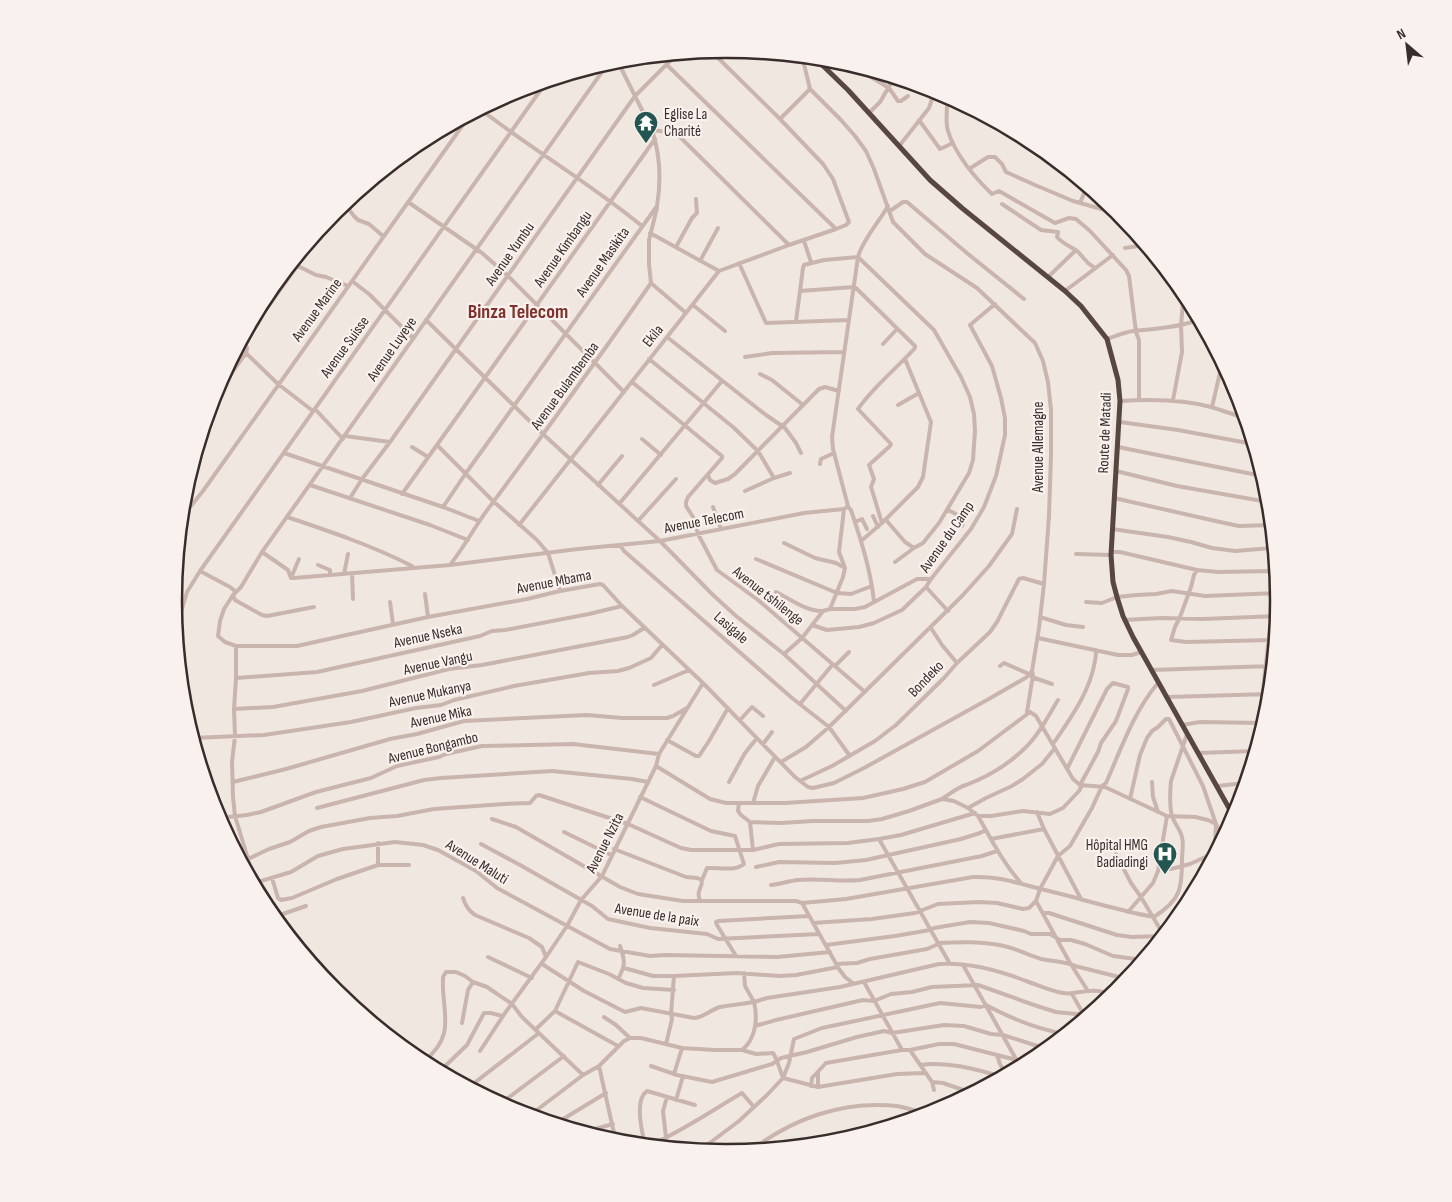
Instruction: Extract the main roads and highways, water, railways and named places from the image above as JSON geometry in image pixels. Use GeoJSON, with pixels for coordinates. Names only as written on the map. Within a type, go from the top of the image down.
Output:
{"type":"FeatureCollection","features":[{"type":"Feature","properties":{"kind":"highway","name":"Route de Matadi"},"geometry":{"type":"LineString","coordinates":[[824,67],[900,145],[930,180],[1065,291],[1092,318],[1107,339],[1118,380],[1120,401],[1111,554],[1113,582],[1124,620],[1229,807]]}},
{"type":"Feature","properties":{"kind":"place","name":"Eglise La Charité"},"geometry":{"type":"Point","coordinates":[646,144]}},
{"type":"Feature","properties":{"kind":"place","name":"Hôpital HMG Badiadingi"},"geometry":{"type":"Point","coordinates":[1165,875]}},
{"type":"Feature","properties":{"kind":"district","name":"Binza Telecom"},"geometry":{"type":"Point","coordinates":[518,312]}}]}
